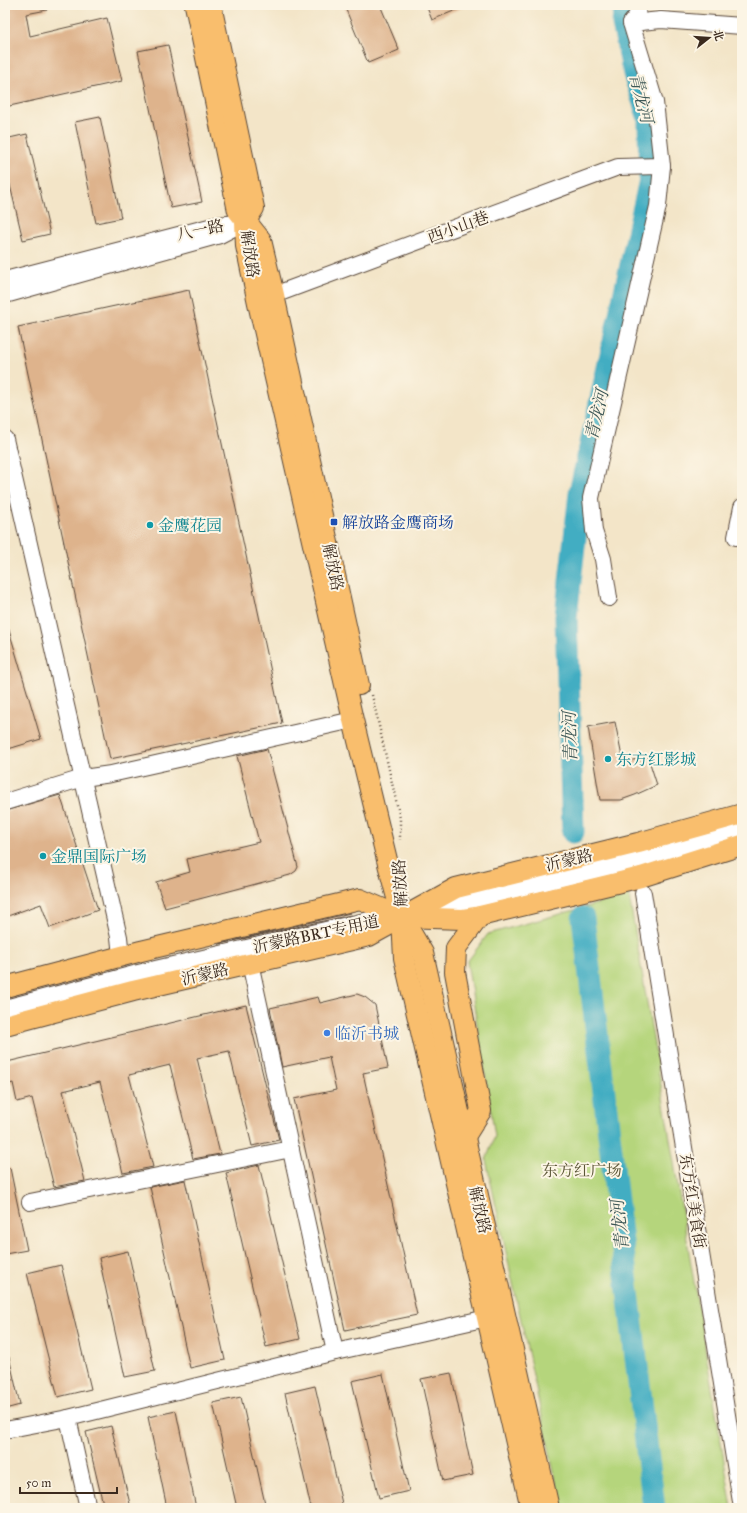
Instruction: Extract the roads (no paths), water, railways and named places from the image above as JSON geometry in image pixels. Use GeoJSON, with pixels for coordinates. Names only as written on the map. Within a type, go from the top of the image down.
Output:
{"type":"FeatureCollection","features":[{"type":"Feature","properties":{"kind":"main road","name":"解放路"},"geometry":{"type":"LineString","coordinates":[[195,5],[238,211],[245,222],[261,240],[274,295],[365,715],[400,861],[404,958],[531,1508]]}},
{"type":"Feature","properties":{"kind":"main road","name":"解放路"},"geometry":{"type":"LineString","coordinates":[[211,5],[254,208],[245,222],[246,246],[352,720],[366,772],[364,803],[378,866],[402,917],[423,953],[549,1508]]}},
{"type":"Feature","properties":{"kind":"main road","name":"沂蒙路"},"geometry":{"type":"LineString","coordinates":[[5,1025],[133,991],[370,936],[456,888],[592,855],[742,814]]}},
{"type":"Feature","properties":{"kind":"main road","name":"沂蒙路"},"geometry":{"type":"LineString","coordinates":[[5,986],[120,956],[360,899],[402,917],[462,919],[480,916],[640,877],[742,845]]}},
{"type":"Feature","properties":{"kind":"main road"},"geometry":{"type":"LineString","coordinates":[[464,1138],[481,1111],[455,972],[456,948],[480,916]]}},
{"type":"Feature","properties":{"kind":"street"},"geometry":{"type":"LineString","coordinates":[[631,23],[637,15],[638,5]]}},
{"type":"Feature","properties":{"kind":"street"},"geometry":{"type":"LineString","coordinates":[[631,23],[661,20],[742,26]]}},
{"type":"Feature","properties":{"kind":"street"},"geometry":{"type":"LineString","coordinates":[[609,598],[603,559],[594,531],[591,498],[658,206],[654,166],[655,102],[631,23]]}},
{"type":"Feature","properties":{"kind":"street","name":"西小山巷"},"geometry":{"type":"LineString","coordinates":[[274,295],[618,167],[654,166]]}},
{"type":"Feature","properties":{"kind":"street","name":"八一路"},"geometry":{"type":"LineString","coordinates":[[5,280],[217,225],[245,222]]}},
{"type":"Feature","properties":{"kind":"street","name":"八一路"},"geometry":{"type":"LineString","coordinates":[[5,295],[220,236],[245,222]]}},
{"type":"Feature","properties":{"kind":"street"},"geometry":{"type":"LineString","coordinates":[[5,439],[119,937],[120,956]]}},
{"type":"Feature","properties":{"kind":"street"},"geometry":{"type":"LineString","coordinates":[[736,537],[742,507]]}},
{"type":"Feature","properties":{"kind":"street"},"geometry":{"type":"LineString","coordinates":[[5,802],[83,778],[111,774],[352,720]]}},
{"type":"Feature","properties":{"kind":"street","name":"沂蒙路BRT专用道"},"geometry":{"type":"LineString","coordinates":[[5,1008],[145,971],[365,921],[402,917],[638,860],[742,827]]}},
{"type":"Feature","properties":{"kind":"street","name":"东方红美食街"},"geometry":{"type":"LineString","coordinates":[[643,894],[742,1508]]}},
{"type":"Feature","properties":{"kind":"street"},"geometry":{"type":"LineString","coordinates":[[250,963],[335,1352]]}},
{"type":"Feature","properties":{"kind":"street"},"geometry":{"type":"LineString","coordinates":[[30,1202],[291,1149]]}},
{"type":"Feature","properties":{"kind":"street"},"geometry":{"type":"LineString","coordinates":[[5,1430],[68,1418],[335,1352],[487,1318]]}},
{"type":"Feature","properties":{"kind":"street"},"geometry":{"type":"LineString","coordinates":[[68,1418],[88,1508]]}},
{"type":"Feature","properties":{"kind":"waterway","name":"青龙河"},"geometry":{"type":"LineString","coordinates":[[573,832],[566,617],[580,493],[650,180],[649,118],[634,73],[623,24],[625,5]]}},
{"type":"Feature","properties":{"kind":"waterway","name":"青龙河"},"geometry":{"type":"LineString","coordinates":[[583,918],[654,1508]]}},
{"type":"Feature","properties":{"kind":"place","name":"解放路金鹰商场"},"geometry":{"type":"Point","coordinates":[334,522]}},
{"type":"Feature","properties":{"kind":"place","name":"金鹰花园"},"geometry":{"type":"Point","coordinates":[150,525]}},
{"type":"Feature","properties":{"kind":"place","name":"东方红影城"},"geometry":{"type":"Point","coordinates":[608,759]}},
{"type":"Feature","properties":{"kind":"place","name":"金鼎国际广场"},"geometry":{"type":"Point","coordinates":[43,856]}},
{"type":"Feature","properties":{"kind":"place","name":"临沂书城"},"geometry":{"type":"Point","coordinates":[327,1033]}},
{"type":"Feature","properties":{"kind":"park label","name":"东方红广场"},"geometry":{"type":"Point","coordinates":[582,1170]}}]}
